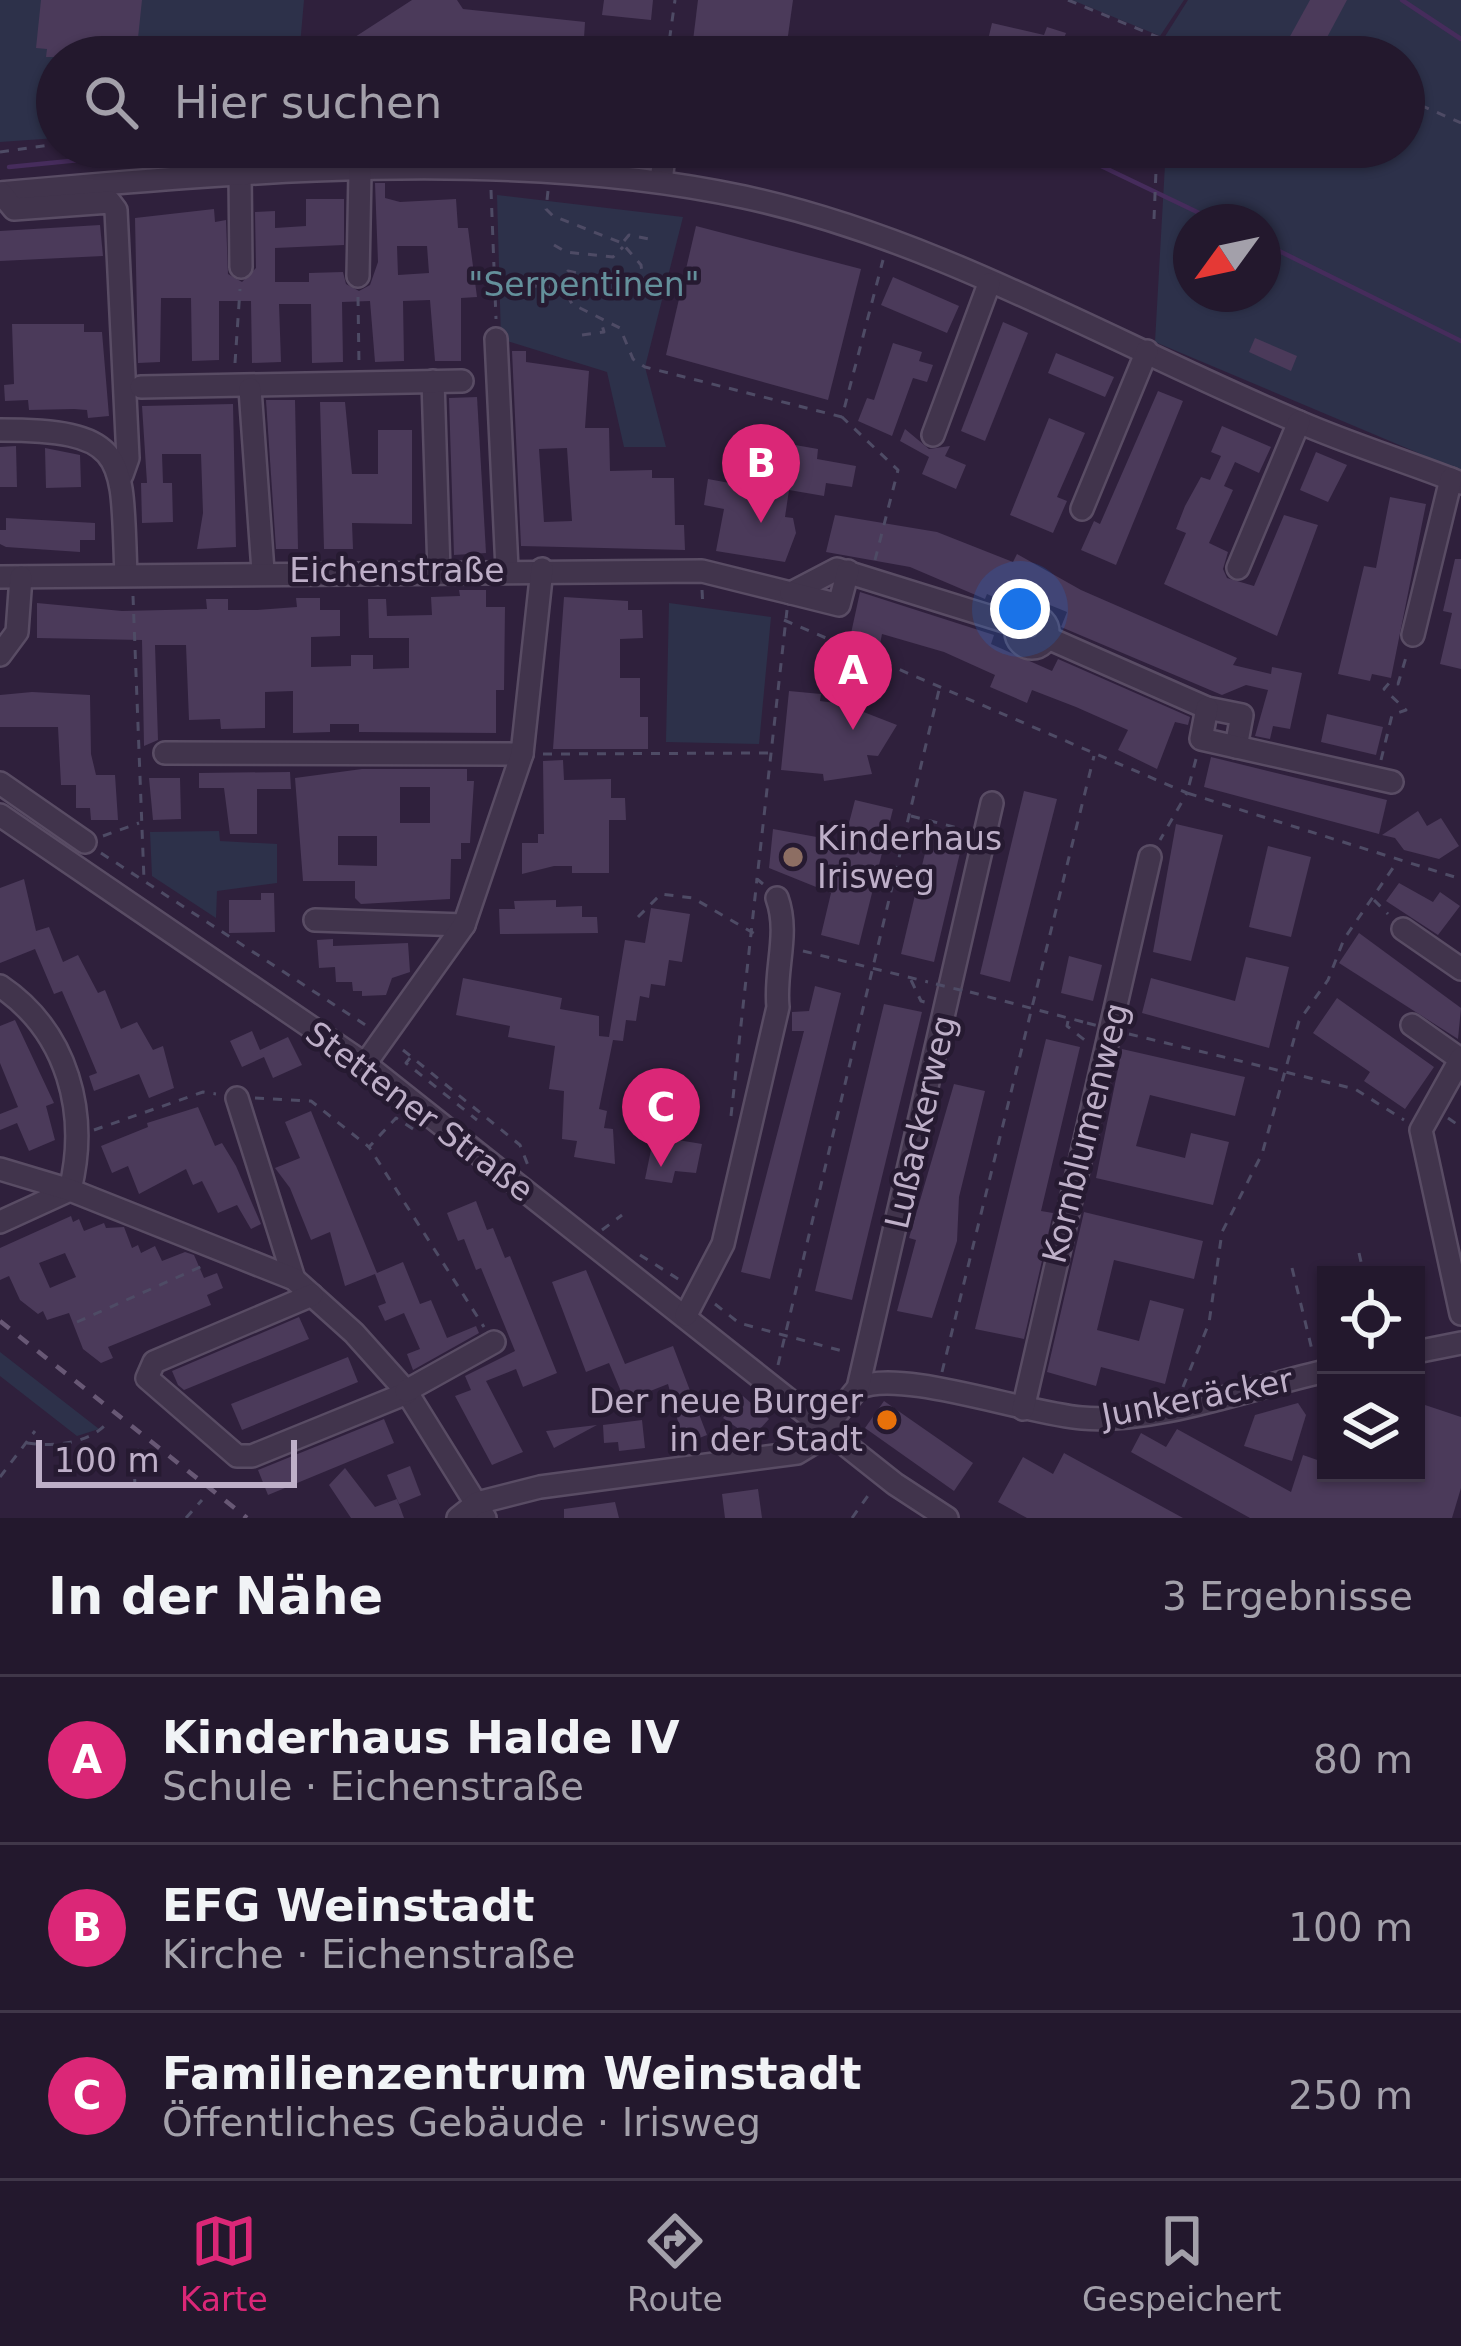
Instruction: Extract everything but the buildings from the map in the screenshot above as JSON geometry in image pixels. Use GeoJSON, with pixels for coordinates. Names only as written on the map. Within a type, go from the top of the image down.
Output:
{"type":"FeatureCollection","features":[{"type":"Feature","properties":{"kind":"street"},"geometry":{"type":"LineString","coordinates":[[0,193],[240,172],[583,168]]}},
{"type":"Feature","properties":{"kind":"street"},"geometry":{"type":"LineString","coordinates":[[680,168],[748,198],[888,241],[1147,351],[1299,422],[1456,481],[1413,635]]}},
{"type":"Feature","properties":{"kind":"street"},"geometry":{"type":"LineString","coordinates":[[240,172],[241,267]]}},
{"type":"Feature","properties":{"kind":"street"},"geometry":{"type":"LineString","coordinates":[[358,276],[360,172]]}},
{"type":"Feature","properties":{"kind":"street"},"geometry":{"type":"LineString","coordinates":[[0,193],[14,209],[110,202],[116,210],[129,575]]}},
{"type":"Feature","properties":{"kind":"street"},"geometry":{"type":"LineString","coordinates":[[933,436],[989,284]]}},
{"type":"Feature","properties":{"kind":"street"},"geometry":{"type":"LineString","coordinates":[[496,338],[507,569]]}},
{"type":"Feature","properties":{"kind":"street"},"geometry":{"type":"LineString","coordinates":[[1082,509],[1147,351]]}},
{"type":"Feature","properties":{"kind":"street"},"geometry":{"type":"LineString","coordinates":[[433,381],[440,571]]}},
{"type":"Feature","properties":{"kind":"street"},"geometry":{"type":"LineString","coordinates":[[141,388],[463,381]]}},
{"type":"Feature","properties":{"kind":"street"},"geometry":{"type":"LineString","coordinates":[[250,389],[263,571]]}},
{"type":"Feature","properties":{"kind":"street"},"geometry":{"type":"LineString","coordinates":[[1238,568],[1299,422]]}},
{"type":"Feature","properties":{"kind":"street"},"geometry":{"type":"LineString","coordinates":[[0,430],[62,430],[94,440],[122,475]]}},
{"type":"Feature","properties":{"kind":"street","name":"Eichenstraße"},"geometry":{"type":"LineString","coordinates":[[10,577],[507,569],[702,572],[839,605],[848,572]]}},
{"type":"Feature","properties":{"kind":"street"},"geometry":{"type":"LineString","coordinates":[[365,1064],[464,925],[522,754],[542,569]]}},
{"type":"Feature","properties":{"kind":"street"},"geometry":{"type":"LineString","coordinates":[[791,593],[837,569],[1018,625],[1039,617],[1048,638],[1208,708],[1242,715],[1235,747]]}},
{"type":"Feature","properties":{"kind":"street"},"geometry":{"type":"LineString","coordinates":[[0,655],[17,632],[10,577]]}},
{"type":"Feature","properties":{"kind":"street"},"geometry":{"type":"LineString","coordinates":[[1208,708],[1201,740],[1384,780]]}},
{"type":"Feature","properties":{"kind":"street"},"geometry":{"type":"LineString","coordinates":[[166,754],[522,754]]}},
{"type":"Feature","properties":{"kind":"street"},"geometry":{"type":"LineString","coordinates":[[0,783],[85,842]]}},
{"type":"Feature","properties":{"kind":"street","name":"Lußackerweg"},"geometry":{"type":"LineString","coordinates":[[825,1429],[858,1388],[992,803]]}},
{"type":"Feature","properties":{"kind":"street","name":"Stettener Straße"},"geometry":{"type":"LineString","coordinates":[[0,815],[365,1064],[825,1429],[947,1518]]}},
{"type":"Feature","properties":{"kind":"street","name":"Kornblumenweg"},"geometry":{"type":"LineString","coordinates":[[1023,1409],[1022,1391],[1150,857]]}},
{"type":"Feature","properties":{"kind":"street"},"geometry":{"type":"LineString","coordinates":[[686,1316],[723,1244],[771,1039],[784,918],[777,898]]}},
{"type":"Feature","properties":{"kind":"street"},"geometry":{"type":"LineString","coordinates":[[315,920],[464,925]]}},
{"type":"Feature","properties":{"kind":"street"},"geometry":{"type":"LineString","coordinates":[[1403,929],[1461,969]]}},
{"type":"Feature","properties":{"kind":"street"},"geometry":{"type":"LineString","coordinates":[[0,986],[28,1006],[56,1048],[75,1096],[80,1147],[70,1190]]}},
{"type":"Feature","properties":{"kind":"street"},"geometry":{"type":"LineString","coordinates":[[1412,1025],[1461,1058],[1421,1130],[1457,1275],[1461,1314]]}},
{"type":"Feature","properties":{"kind":"street"},"geometry":{"type":"LineString","coordinates":[[237,1098],[294,1279]]}},
{"type":"Feature","properties":{"kind":"street"},"geometry":{"type":"LineString","coordinates":[[0,1169],[70,1190],[294,1279],[406,1392],[481,1511]]}},
{"type":"Feature","properties":{"kind":"street"},"geometry":{"type":"LineString","coordinates":[[0,1222],[70,1190]]}},
{"type":"Feature","properties":{"kind":"street"},"geometry":{"type":"LineString","coordinates":[[312,1295],[154,1362],[147,1378],[237,1456],[252,1456],[406,1392],[494,1342]]}},
{"type":"Feature","properties":{"kind":"street"},"geometry":{"type":"LineString","coordinates":[[1425,1350],[1461,1343]]}},
{"type":"Feature","properties":{"kind":"street","name":"Junkeräcker"},"geometry":{"type":"LineString","coordinates":[[858,1388],[888,1379],[1023,1409],[1107,1419],[1317,1373]]}},
{"type":"Feature","properties":{"kind":"street"},"geometry":{"type":"LineString","coordinates":[[458,1518],[540,1487],[797,1453],[825,1429]]}},
{"type":"Feature","properties":{"kind":"path"},"geometry":{"type":"LineString","coordinates":[[670,36],[675,0]]}},
{"type":"Feature","properties":{"kind":"path"},"geometry":{"type":"LineString","coordinates":[[1068,0],[1156,36]]}},
{"type":"Feature","properties":{"kind":"path"},"geometry":{"type":"LineString","coordinates":[[1425,108],[1461,124]]}},
{"type":"Feature","properties":{"kind":"path"},"geometry":{"type":"LineString","coordinates":[[0,152],[36,147]]}},
{"type":"Feature","properties":{"kind":"path"},"geometry":{"type":"LineString","coordinates":[[1154,219],[1156,168]]}},
{"type":"Feature","properties":{"kind":"path"},"geometry":{"type":"LineString","coordinates":[[548,171],[546,209],[571,227],[622,244],[640,265],[643,280],[624,284],[616,278],[568,272],[561,283],[572,304],[620,328],[632,359],[645,367],[842,417],[898,470],[871,576]]}},
{"type":"Feature","properties":{"kind":"path"},"geometry":{"type":"LineString","coordinates":[[490,172],[496,338]]}},
{"type":"Feature","properties":{"kind":"path"},"geometry":{"type":"LineString","coordinates":[[554,245],[566,252],[614,256],[628,235],[649,239]]}},
{"type":"Feature","properties":{"kind":"path"},"geometry":{"type":"LineString","coordinates":[[842,417],[888,241]]}},
{"type":"Feature","properties":{"kind":"path"},"geometry":{"type":"LineString","coordinates":[[235,368],[241,267]]}},
{"type":"Feature","properties":{"kind":"path"},"geometry":{"type":"LineString","coordinates":[[358,276],[359,364]]}},
{"type":"Feature","properties":{"kind":"path"},"geometry":{"type":"LineString","coordinates":[[495,296],[499,286],[520,278],[538,288],[566,286]]}},
{"type":"Feature","properties":{"kind":"path"},"geometry":{"type":"LineString","coordinates":[[582,335],[596,337],[606,329],[598,316]]}},
{"type":"Feature","properties":{"kind":"path"},"geometry":{"type":"LineString","coordinates":[[129,575],[144,882]]}},
{"type":"Feature","properties":{"kind":"path"},"geometry":{"type":"LineString","coordinates":[[729,1133],[784,620],[791,593]]}},
{"type":"Feature","properties":{"kind":"path"},"geometry":{"type":"LineString","coordinates":[[784,620],[1187,793],[1461,879]]}},
{"type":"Feature","properties":{"kind":"path"},"geometry":{"type":"LineString","coordinates":[[1384,780],[1392,715],[1406,710],[1384,689],[1390,682],[1398,685],[1413,635]]}},
{"type":"Feature","properties":{"kind":"path"},"geometry":{"type":"LineString","coordinates":[[787,1378],[776,1369],[939,689]]}},
{"type":"Feature","properties":{"kind":"path"},"geometry":{"type":"LineString","coordinates":[[1150,857],[1187,793],[1201,740]]}},
{"type":"Feature","properties":{"kind":"path"},"geometry":{"type":"LineString","coordinates":[[522,754],[770,753]]}},
{"type":"Feature","properties":{"kind":"path"},"geometry":{"type":"LineString","coordinates":[[937,1391],[1094,756]]}},
{"type":"Feature","properties":{"kind":"path"},"geometry":{"type":"LineString","coordinates":[[910,816],[985,834]]}},
{"type":"Feature","properties":{"kind":"path"},"geometry":{"type":"LineString","coordinates":[[85,842],[142,822]]}},
{"type":"Feature","properties":{"kind":"path"},"geometry":{"type":"LineString","coordinates":[[85,842],[386,1037],[520,1145],[528,1167]]}},
{"type":"Feature","properties":{"kind":"path"},"geometry":{"type":"LineString","coordinates":[[1176,1406],[1209,1323],[1222,1232],[1262,1154],[1299,1021],[1397,862]]}},
{"type":"Feature","properties":{"kind":"path"},"geometry":{"type":"LineString","coordinates":[[758,879],[777,898]]}},
{"type":"Feature","properties":{"kind":"path"},"geometry":{"type":"LineString","coordinates":[[638,917],[661,895],[694,898],[782,946],[1122,1032]]}},
{"type":"Feature","properties":{"kind":"path"},"geometry":{"type":"LineString","coordinates":[[1372,898],[1403,929]]}},
{"type":"Feature","properties":{"kind":"path"},"geometry":{"type":"LineString","coordinates":[[911,978],[910,986],[921,1001]]}},
{"type":"Feature","properties":{"kind":"path"},"geometry":{"type":"LineString","coordinates":[[1069,1018],[1067,1026],[1080,1041]]}},
{"type":"Feature","properties":{"kind":"path"},"geometry":{"type":"LineString","coordinates":[[1135,1035],[1355,1089],[1421,1130]]}},
{"type":"Feature","properties":{"kind":"path"},"geometry":{"type":"LineString","coordinates":[[411,1056],[406,1063],[477,1120]]}},
{"type":"Feature","properties":{"kind":"path"},"geometry":{"type":"LineString","coordinates":[[413,1129],[396,1118],[369,1147],[494,1342]]}},
{"type":"Feature","properties":{"kind":"path"},"geometry":{"type":"LineString","coordinates":[[618,1242],[601,1231],[622,1215]]}},
{"type":"Feature","properties":{"kind":"path"},"geometry":{"type":"LineString","coordinates":[[635,1252],[739,1322],[866,1357]]}},
{"type":"Feature","properties":{"kind":"path"},"geometry":{"type":"LineString","coordinates":[[77,1322],[230,1253]]}},
{"type":"Feature","properties":{"kind":"path"},"geometry":{"type":"LineString","coordinates":[[1359,1253],[1362,1266]]}},
{"type":"Feature","properties":{"kind":"path"},"geometry":{"type":"LineString","coordinates":[[1292,1268],[1317,1355]]}},
{"type":"Feature","properties":{"kind":"path"},"geometry":{"type":"LineString","coordinates":[[27,1443],[50,1447],[98,1433],[107,1423]]}},
{"type":"Feature","properties":{"kind":"path"},"geometry":{"type":"LineString","coordinates":[[0,1477],[35,1431]]}},
{"type":"Feature","properties":{"kind":"path"},"geometry":{"type":"LineString","coordinates":[[135,1488],[134,1456],[139,1449]]}},
{"type":"Feature","properties":{"kind":"path"},"geometry":{"type":"LineString","coordinates":[[852,1518],[874,1488]]}},
{"type":"Feature","properties":{"kind":"path"},"geometry":{"type":"LineString","coordinates":[[186,1518],[202,1500]]}},
{"type":"Feature","properties":{"kind":"green space"},"geometry":{"type":"Polygon","coordinates":[[[0,0],[304,0],[301,36],[36,36],[36,139],[0,142],[0,0]]]}},
{"type":"Feature","properties":{"kind":"green space"},"geometry":{"type":"Polygon","coordinates":[[[1072,0],[1184,0],[1160,36],[1072,0]]]}},
{"type":"Feature","properties":{"kind":"green space"},"geometry":{"type":"Polygon","coordinates":[[[1188,0],[1461,0],[1461,471],[1155,342],[1165,168],[1425,168],[1425,36],[1165,36],[1188,0]]]}},
{"type":"Feature","properties":{"kind":"green space","name":"\"Serpentinen\""},"geometry":{"type":"Polygon","coordinates":[[[497,195],[683,217],[645,367],[666,447],[624,447],[607,372],[501,339],[497,195]]]}},
{"type":"Feature","properties":{"kind":"green space"},"geometry":{"type":"Polygon","coordinates":[[[669,603],[771,617],[759,744],[666,742],[669,603]]]}},
{"type":"Feature","properties":{"kind":"green space"},"geometry":{"type":"Polygon","coordinates":[[[219,831],[220,841],[277,844],[277,883],[217,891],[216,918],[152,876],[150,832],[219,831]]]}},
{"type":"Feature","properties":{"kind":"green space"},"geometry":{"type":"Polygon","coordinates":[[[0,1352],[99,1429],[77,1436],[0,1376],[0,1352]]]}},
{"type":"Feature","properties":{"kind":"waterway"},"geometry":{"type":"LineString","coordinates":[[1402,0],[1461,39]]}},
{"type":"Feature","properties":{"kind":"waterway"},"geometry":{"type":"LineString","coordinates":[[9,167],[36,164]]}},
{"type":"Feature","properties":{"kind":"waterway"},"geometry":{"type":"LineString","coordinates":[[1105,168],[1180,204]]}},
{"type":"Feature","properties":{"kind":"waterway"},"geometry":{"type":"LineString","coordinates":[[1281,252],[1461,341]]}},
{"type":"Feature","properties":{"kind":"railway"},"geometry":{"type":"LineString","coordinates":[[0,1321],[247,1518]]}},
{"type":"Feature","properties":{"kind":"place","name":"EFG Weinstadt"},"geometry":{"type":"Point","coordinates":[761,523]}},
{"type":"Feature","properties":{"kind":"place","name":"Kinderhaus Halde IV"},"geometry":{"type":"Point","coordinates":[853,730]}},
{"type":"Feature","properties":{"kind":"place","name":"Kinderhaus Irisweg"},"geometry":{"type":"Point","coordinates":[793,857]}},
{"type":"Feature","properties":{"kind":"place","name":"Familienzentrum Weinstadt"},"geometry":{"type":"Point","coordinates":[661,1167]}},
{"type":"Feature","properties":{"kind":"place","name":"Der neue Burger in der Stadt"},"geometry":{"type":"Point","coordinates":[887,1420]}}]}
